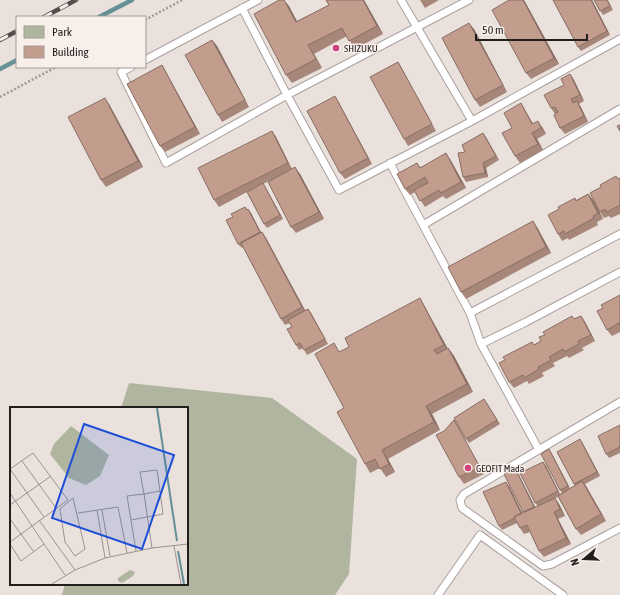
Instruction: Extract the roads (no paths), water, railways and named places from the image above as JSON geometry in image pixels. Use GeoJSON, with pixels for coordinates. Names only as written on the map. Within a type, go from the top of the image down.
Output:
{"type":"FeatureCollection","features":[{"type":"Feature","properties":{"kind":"lane"},"geometry":{"type":"LineString","coordinates":[[146,59],[258,0]]}},
{"type":"Feature","properties":{"kind":"lane"},"geometry":{"type":"LineString","coordinates":[[401,0],[472,121]]}},
{"type":"Feature","properties":{"kind":"lane"},"geometry":{"type":"LineString","coordinates":[[129,68],[121,72],[166,164],[287,95],[469,0]]}},
{"type":"Feature","properties":{"kind":"lane"},"geometry":{"type":"LineString","coordinates":[[242,8],[287,95],[339,190],[472,121],[620,38]]}},
{"type":"Feature","properties":{"kind":"lane"},"geometry":{"type":"LineString","coordinates":[[423,225],[620,109]]}},
{"type":"Feature","properties":{"kind":"lane"},"geometry":{"type":"LineString","coordinates":[[390,163],[470,313],[481,344],[539,450]]}},
{"type":"Feature","properties":{"kind":"lane"},"geometry":{"type":"LineString","coordinates":[[470,313],[620,234]]}},
{"type":"Feature","properties":{"kind":"lane"},"geometry":{"type":"LineString","coordinates":[[481,344],[620,272]]}},
{"type":"Feature","properties":{"kind":"lane"},"geometry":{"type":"LineString","coordinates":[[620,402],[464,494],[460,500],[462,508],[543,566],[552,564],[620,528]]}},
{"type":"Feature","properties":{"kind":"lane"},"geometry":{"type":"LineString","coordinates":[[438,595],[480,534],[553,592],[562,595]]}},
{"type":"Feature","properties":{"kind":"waterway"},"geometry":{"type":"LineString","coordinates":[[101,16],[132,0]]}},
{"type":"Feature","properties":{"kind":"waterway"},"geometry":{"type":"LineString","coordinates":[[0,69],[16,61]]}},
{"type":"Feature","properties":{"kind":"railway"},"geometry":{"type":"LineString","coordinates":[[46,16],[76,0]]}},
{"type":"Feature","properties":{"kind":"railway"},"geometry":{"type":"LineString","coordinates":[[0,40],[16,32]]}},
{"type":"Feature","properties":{"kind":"place","name":"SHIZUKU"},"geometry":{"type":"Point","coordinates":[336,48]}},
{"type":"Feature","properties":{"kind":"place","name":"GEOFIT Mada"},"geometry":{"type":"Point","coordinates":[468,468]}}]}
